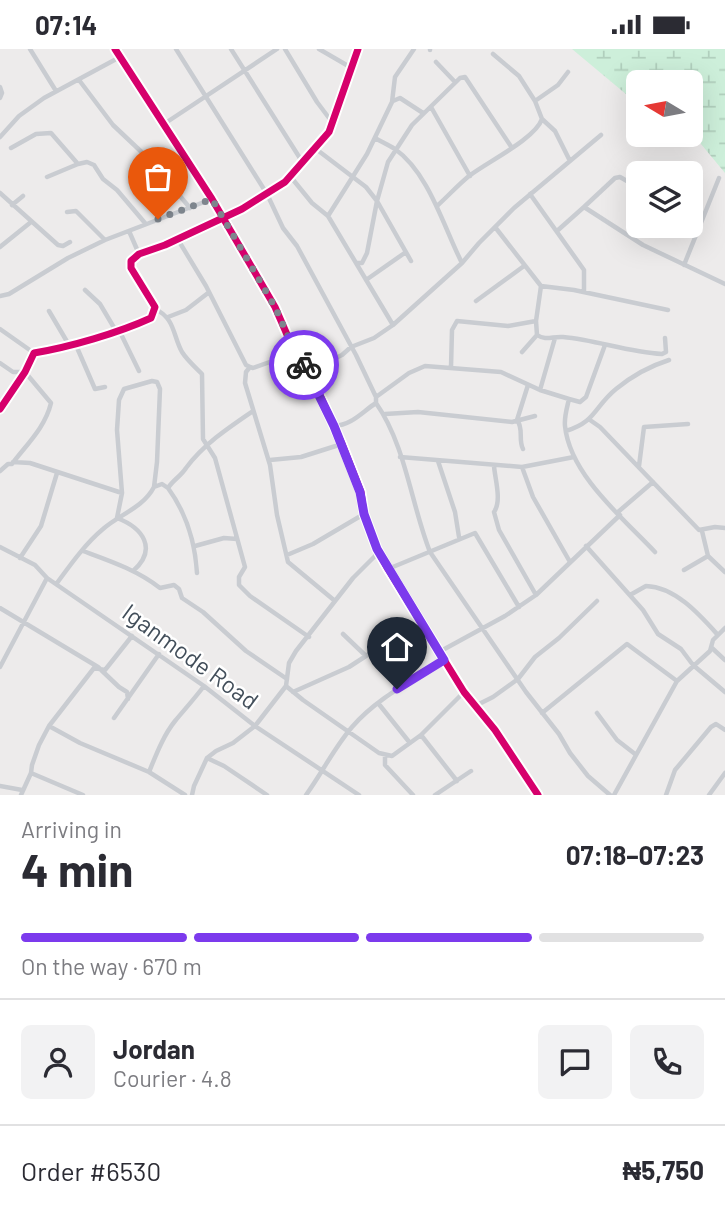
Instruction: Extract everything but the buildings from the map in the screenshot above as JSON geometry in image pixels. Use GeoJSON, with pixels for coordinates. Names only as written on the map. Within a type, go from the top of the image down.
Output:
{"type":"FeatureCollection","features":[{"type":"Feature","properties":{"kind":"street"},"geometry":{"type":"LineString","coordinates":[[30,49],[56,91]]}},
{"type":"Feature","properties":{"kind":"street"},"geometry":{"type":"LineString","coordinates":[[176,49],[267,194],[283,228],[297,246],[351,347],[384,414],[430,552],[588,776],[612,795],[677,681],[712,648],[713,640],[725,628]]}},
{"type":"Feature","properties":{"kind":"street"},"geometry":{"type":"LineString","coordinates":[[231,49],[303,163]]}},
{"type":"Feature","properties":{"kind":"street"},"geometry":{"type":"LineString","coordinates":[[164,124],[277,49]]}},
{"type":"Feature","properties":{"kind":"street"},"geometry":{"type":"LineString","coordinates":[[285,49],[317,102],[333,122]]}},
{"type":"Feature","properties":{"kind":"street"},"geometry":{"type":"LineString","coordinates":[[319,49],[350,67]]}},
{"type":"Feature","properties":{"kind":"street"},"geometry":{"type":"LineString","coordinates":[[309,637],[241,587],[239,577],[246,567],[215,458],[203,439],[202,375],[183,353],[167,317],[155,309],[131,268],[131,261],[139,254],[223,217],[267,194],[290,177],[316,149],[333,122],[358,49]]}},
{"type":"Feature","properties":{"kind":"street"},"geometry":{"type":"LineString","coordinates":[[328,216],[354,177],[375,138],[392,101],[395,77],[414,49]]}},
{"type":"Feature","properties":{"kind":"street"},"geometry":{"type":"LineString","coordinates":[[0,137],[19,116],[56,91],[79,80],[117,51],[223,217],[275,307],[295,352],[309,371],[342,445],[360,492],[364,514],[388,569],[464,692],[495,730],[538,795]]}},
{"type":"Feature","properties":{"kind":"street"},"geometry":{"type":"LineString","coordinates":[[493,54],[519,76],[535,101],[542,119],[555,131],[570,161]]}},
{"type":"Feature","properties":{"kind":"street"},"geometry":{"type":"LineString","coordinates":[[436,62],[455,82]]}},
{"type":"Feature","properties":{"kind":"street"},"geometry":{"type":"LineString","coordinates":[[535,101],[558,85],[568,72]]}},
{"type":"Feature","properties":{"kind":"street"},"geometry":{"type":"LineString","coordinates":[[356,263],[362,263],[365,258],[388,162],[423,113],[460,78],[465,77],[512,148]]}},
{"type":"Feature","properties":{"kind":"street"},"geometry":{"type":"LineString","coordinates":[[79,80],[113,125],[150,160],[190,208]]}},
{"type":"Feature","properties":{"kind":"street"},"geometry":{"type":"LineString","coordinates":[[0,87],[0,98]]}},
{"type":"Feature","properties":{"kind":"street"},"geometry":{"type":"LineString","coordinates":[[392,101],[400,98],[423,113]]}},
{"type":"Feature","properties":{"kind":"street"},"geometry":{"type":"LineString","coordinates":[[431,107],[470,176]]}},
{"type":"Feature","properties":{"kind":"street"},"geometry":{"type":"LineString","coordinates":[[437,205],[470,176],[512,148],[539,125],[542,119]]}},
{"type":"Feature","properties":{"kind":"street"},"geometry":{"type":"LineString","coordinates":[[11,148],[36,134],[50,132],[78,164]]}},
{"type":"Feature","properties":{"kind":"street"},"geometry":{"type":"LineString","coordinates":[[309,371],[342,355],[351,347],[374,338],[393,325],[462,264],[495,227],[530,194],[601,135]]}},
{"type":"Feature","properties":{"kind":"street"},"geometry":{"type":"LineString","coordinates":[[375,138],[396,150],[418,175],[437,205],[462,264]]}},
{"type":"Feature","properties":{"kind":"street"},"geometry":{"type":"LineString","coordinates":[[316,149],[354,177],[377,201],[411,261]]}},
{"type":"Feature","properties":{"kind":"street"},"geometry":{"type":"LineString","coordinates":[[47,177],[89,162],[145,223]]}},
{"type":"Feature","properties":{"kind":"street"},"geometry":{"type":"LineString","coordinates":[[290,177],[312,203],[328,216],[393,325]]}},
{"type":"Feature","properties":{"kind":"street"},"geometry":{"type":"LineString","coordinates":[[557,231],[615,178],[626,180]]}},
{"type":"Feature","properties":{"kind":"street"},"geometry":{"type":"LineString","coordinates":[[684,265],[719,178]]}},
{"type":"Feature","properties":{"kind":"street"},"geometry":{"type":"LineString","coordinates":[[0,194],[60,246],[70,242]]}},
{"type":"Feature","properties":{"kind":"street"},"geometry":{"type":"LineString","coordinates":[[530,194],[584,269],[584,292]]}},
{"type":"Feature","properties":{"kind":"street"},"geometry":{"type":"LineString","coordinates":[[12,205],[23,196]]}},
{"type":"Feature","properties":{"kind":"street"},"geometry":{"type":"LineString","coordinates":[[0,296],[9,294],[68,258],[105,240],[212,199]]}},
{"type":"Feature","properties":{"kind":"street"},"geometry":{"type":"LineString","coordinates":[[584,207],[626,235],[725,284]]}},
{"type":"Feature","properties":{"kind":"street"},"geometry":{"type":"LineString","coordinates":[[67,212],[76,211],[105,240]]}},
{"type":"Feature","properties":{"kind":"street"},"geometry":{"type":"LineString","coordinates":[[0,247],[31,222]]}},
{"type":"Feature","properties":{"kind":"street"},"geometry":{"type":"LineString","coordinates":[[495,227],[541,286],[668,310]]}},
{"type":"Feature","properties":{"kind":"street"},"geometry":{"type":"LineString","coordinates":[[129,231],[139,254]]}},
{"type":"Feature","properties":{"kind":"street"},"geometry":{"type":"LineString","coordinates":[[177,238],[246,365],[253,368],[295,352]]}},
{"type":"Feature","properties":{"kind":"street"},"geometry":{"type":"LineString","coordinates":[[366,280],[406,252]]}},
{"type":"Feature","properties":{"kind":"street"},"geometry":{"type":"LineString","coordinates":[[476,301],[524,266]]}},
{"type":"Feature","properties":{"kind":"street"},"geometry":{"type":"LineString","coordinates":[[522,352],[537,335],[536,321],[541,286]]}},
{"type":"Feature","properties":{"kind":"street"},"geometry":{"type":"LineString","coordinates":[[85,290],[100,305],[117,330],[139,371]]}},
{"type":"Feature","properties":{"kind":"street"},"geometry":{"type":"LineString","coordinates":[[167,317],[186,310],[208,293]]}},
{"type":"Feature","properties":{"kind":"street"},"geometry":{"type":"LineString","coordinates":[[0,329],[34,353],[69,345],[150,318],[155,309]]}},
{"type":"Feature","properties":{"kind":"street"},"geometry":{"type":"LineString","coordinates":[[49,311],[69,345]]}},
{"type":"Feature","properties":{"kind":"street"},"geometry":{"type":"LineString","coordinates":[[451,367],[452,330],[457,321],[508,326],[536,321]]}},
{"type":"Feature","properties":{"kind":"street"},"geometry":{"type":"LineString","coordinates":[[537,335],[547,339],[562,337],[623,350],[664,354],[666,338]]}},
{"type":"Feature","properties":{"kind":"street"},"geometry":{"type":"LineString","coordinates":[[541,390],[555,338]]}},
{"type":"Feature","properties":{"kind":"street"},"geometry":{"type":"LineString","coordinates":[[75,343],[95,389],[105,387]]}},
{"type":"Feature","properties":{"kind":"street"},"geometry":{"type":"LineString","coordinates":[[334,426],[344,425],[419,367],[501,372],[541,390],[580,402],[586,397],[605,345]]}},
{"type":"Feature","properties":{"kind":"street"},"geometry":{"type":"LineString","coordinates":[[0,409],[25,372],[34,353]]}},
{"type":"Feature","properties":{"kind":"street"},"geometry":{"type":"LineString","coordinates":[[566,431],[580,427],[590,420],[616,389],[649,367],[669,360]]}},
{"type":"Feature","properties":{"kind":"street"},"geometry":{"type":"LineString","coordinates":[[0,363],[13,372],[25,372]]}},
{"type":"Feature","properties":{"kind":"street"},"geometry":{"type":"LineString","coordinates":[[250,367],[245,377],[269,459],[288,562],[335,601]]}},
{"type":"Feature","properties":{"kind":"street"},"geometry":{"type":"LineString","coordinates":[[0,471],[13,462],[40,429],[51,403],[25,372]]}},
{"type":"Feature","properties":{"kind":"street"},"geometry":{"type":"LineString","coordinates":[[57,583],[104,529],[148,498],[154,487],[160,389],[157,382],[124,389],[119,400],[118,468],[122,493],[117,518]]}},
{"type":"Feature","properties":{"kind":"street"},"geometry":{"type":"LineString","coordinates":[[523,449],[521,428],[517,421],[528,385]]}},
{"type":"Feature","properties":{"kind":"street"},"geometry":{"type":"LineString","coordinates":[[569,399],[566,431],[580,470],[655,552]]}},
{"type":"Feature","properties":{"kind":"street"},"geometry":{"type":"LineString","coordinates":[[168,488],[206,445],[253,411]]}},
{"type":"Feature","properties":{"kind":"street"},"geometry":{"type":"LineString","coordinates":[[384,414],[418,412],[512,422],[535,416]]}},
{"type":"Feature","properties":{"kind":"street"},"geometry":{"type":"LineString","coordinates":[[590,420],[702,531],[708,556],[725,572]]}},
{"type":"Feature","properties":{"kind":"street"},"geometry":{"type":"LineString","coordinates":[[639,467],[644,427],[688,424]]}},
{"type":"Feature","properties":{"kind":"street"},"geometry":{"type":"LineString","coordinates":[[269,459],[272,461],[301,457],[342,445]]}},
{"type":"Feature","properties":{"kind":"street"},"geometry":{"type":"LineString","coordinates":[[400,457],[523,467],[574,457]]}},
{"type":"Feature","properties":{"kind":"street"},"geometry":{"type":"LineString","coordinates":[[438,461],[455,512],[459,537]]}},
{"type":"Feature","properties":{"kind":"street"},"geometry":{"type":"LineString","coordinates":[[13,462],[30,463],[122,493]]}},
{"type":"Feature","properties":{"kind":"street"},"geometry":{"type":"LineString","coordinates":[[494,465],[498,502],[494,512],[499,530],[536,595]]}},
{"type":"Feature","properties":{"kind":"street"},"geometry":{"type":"LineString","coordinates":[[523,467],[533,497],[570,562]]}},
{"type":"Feature","properties":{"kind":"street"},"geometry":{"type":"LineString","coordinates":[[20,558],[41,526],[57,473]]}},
{"type":"Feature","properties":{"kind":"street"},"geometry":{"type":"LineString","coordinates":[[439,652],[536,595],[653,482]]}},
{"type":"Feature","properties":{"kind":"street"},"geometry":{"type":"LineString","coordinates":[[154,487],[162,484],[168,488],[180,505],[195,546],[197,573]]}},
{"type":"Feature","properties":{"kind":"street"},"geometry":{"type":"LineString","coordinates":[[286,555],[313,544],[364,514]]}},
{"type":"Feature","properties":{"kind":"street"},"geometry":{"type":"LineString","coordinates":[[117,518],[129,523],[142,534],[146,548],[143,563],[133,571]]}},
{"type":"Feature","properties":{"kind":"street"},"geometry":{"type":"LineString","coordinates":[[702,531],[715,527],[725,528]]}},
{"type":"Feature","properties":{"kind":"street"},"geometry":{"type":"LineString","coordinates":[[388,569],[459,537],[475,533],[519,607]]}},
{"type":"Feature","properties":{"kind":"street"},"geometry":{"type":"LineString","coordinates":[[195,546],[224,538],[237,539]]}},
{"type":"Feature","properties":{"kind":"street"},"geometry":{"type":"LineString","coordinates":[[586,546],[643,610],[658,634],[681,649],[693,665],[725,692]]}},
{"type":"Feature","properties":{"kind":"street","name":"Iganmode Road"},"geometry":{"type":"LineString","coordinates":[[0,547],[35,565],[47,578],[204,686],[255,726],[359,795]]}},
{"type":"Feature","properties":{"kind":"street"},"geometry":{"type":"LineString","coordinates":[[192,795],[207,758],[255,726],[286,686],[289,663],[362,567],[375,556],[377,549]]}},
{"type":"Feature","properties":{"kind":"street"},"geometry":{"type":"LineString","coordinates":[[83,551],[133,571],[160,588],[174,585],[179,589],[182,598],[203,612],[247,651],[287,679]]}},
{"type":"Feature","properties":{"kind":"street"},"geometry":{"type":"LineString","coordinates":[[684,570],[708,556]]}},
{"type":"Feature","properties":{"kind":"street"},"geometry":{"type":"LineString","coordinates":[[0,667],[47,578]]}},
{"type":"Feature","properties":{"kind":"street"},"geometry":{"type":"LineString","coordinates":[[630,595],[646,586],[670,592],[699,614],[717,634]]}},
{"type":"Feature","properties":{"kind":"street"},"geometry":{"type":"LineString","coordinates":[[475,706],[518,679],[535,657],[597,601]]}},
{"type":"Feature","properties":{"kind":"street"},"geometry":{"type":"LineString","coordinates":[[0,608],[105,670],[132,636]]}},
{"type":"Feature","properties":{"kind":"street"},"geometry":{"type":"LineString","coordinates":[[293,692],[349,667],[420,621]]}},
{"type":"Feature","properties":{"kind":"street"},"geometry":{"type":"LineString","coordinates":[[343,634],[366,656]]}},
{"type":"Feature","properties":{"kind":"street"},"geometry":{"type":"LineString","coordinates":[[542,713],[628,644],[677,681]]}},
{"type":"Feature","properties":{"kind":"street"},"geometry":{"type":"LineString","coordinates":[[712,648],[725,660]]}},
{"type":"Feature","properties":{"kind":"street"},"geometry":{"type":"LineString","coordinates":[[114,718],[159,654]]}},
{"type":"Feature","properties":{"kind":"street"},"geometry":{"type":"LineString","coordinates":[[306,795],[348,731],[378,703],[444,660]]}},
{"type":"Feature","properties":{"kind":"street"},"geometry":{"type":"LineString","coordinates":[[98,667],[127,692],[128,699]]}},
{"type":"Feature","properties":{"kind":"street"},"geometry":{"type":"LineString","coordinates":[[0,786],[22,793],[49,726],[94,668],[98,667]]}},
{"type":"Feature","properties":{"kind":"street"},"geometry":{"type":"LineString","coordinates":[[149,772],[173,722],[204,686]]}},
{"type":"Feature","properties":{"kind":"street"},"geometry":{"type":"LineString","coordinates":[[286,686],[348,731],[385,755],[392,756]]}},
{"type":"Feature","properties":{"kind":"street"},"geometry":{"type":"LineString","coordinates":[[385,762],[421,735],[464,692]]}},
{"type":"Feature","properties":{"kind":"street"},"geometry":{"type":"LineString","coordinates":[[378,703],[410,743]]}},
{"type":"Feature","properties":{"kind":"street"},"geometry":{"type":"LineString","coordinates":[[597,713],[617,740],[635,754]]}},
{"type":"Feature","properties":{"kind":"street"},"geometry":{"type":"LineString","coordinates":[[666,795],[675,770],[711,727],[716,724],[725,730]]}},
{"type":"Feature","properties":{"kind":"street"},"geometry":{"type":"LineString","coordinates":[[49,726],[80,743],[149,772],[185,795]]}},
{"type":"Feature","properties":{"kind":"street"},"geometry":{"type":"LineString","coordinates":[[421,735],[457,781]]}},
{"type":"Feature","properties":{"kind":"street"},"geometry":{"type":"LineString","coordinates":[[385,755],[385,762],[413,795]]}},
{"type":"Feature","properties":{"kind":"street"},"geometry":{"type":"LineString","coordinates":[[207,758],[267,795]]}},
{"type":"Feature","properties":{"kind":"street"},"geometry":{"type":"LineString","coordinates":[[435,795],[471,771]]}},
{"type":"Feature","properties":{"kind":"street"},"geometry":{"type":"LineString","coordinates":[[32,773],[83,795]]}},
{"type":"Feature","properties":{"kind":"street"},"geometry":{"type":"LineString","coordinates":[[709,795],[725,773]]}},
{"type":"Feature","properties":{"kind":"green space"},"geometry":{"type":"Polygon","coordinates":[[[572,49],[725,49],[725,173],[703,147],[704,70],[626,70],[626,94],[572,49]]]}},
{"type":"Feature","properties":{"kind":"cycle path"},"geometry":{"type":"LineString","coordinates":[[115,49],[212,199],[275,307],[295,353],[309,371],[342,444],[361,492],[364,514],[388,569],[464,692],[495,730],[538,795]]}},
{"type":"Feature","properties":{"kind":"cycle path"},"geometry":{"type":"LineString","coordinates":[[0,409],[25,372],[34,353],[94,339],[151,318],[155,307],[131,268],[131,261],[139,254],[165,245],[242,209],[285,182],[329,132],[358,49]]}},
{"type":"Feature","properties":{"kind":"way so far"},"geometry":{"type":"LineString","coordinates":[[158,219],[212,199],[275,307],[295,352],[304,365]]}},
{"type":"Feature","properties":{"kind":"route"},"geometry":{"type":"LineString","coordinates":[[304,365],[334,426],[360,492],[364,514],[377,549],[444,660],[397,689]]}}]}
